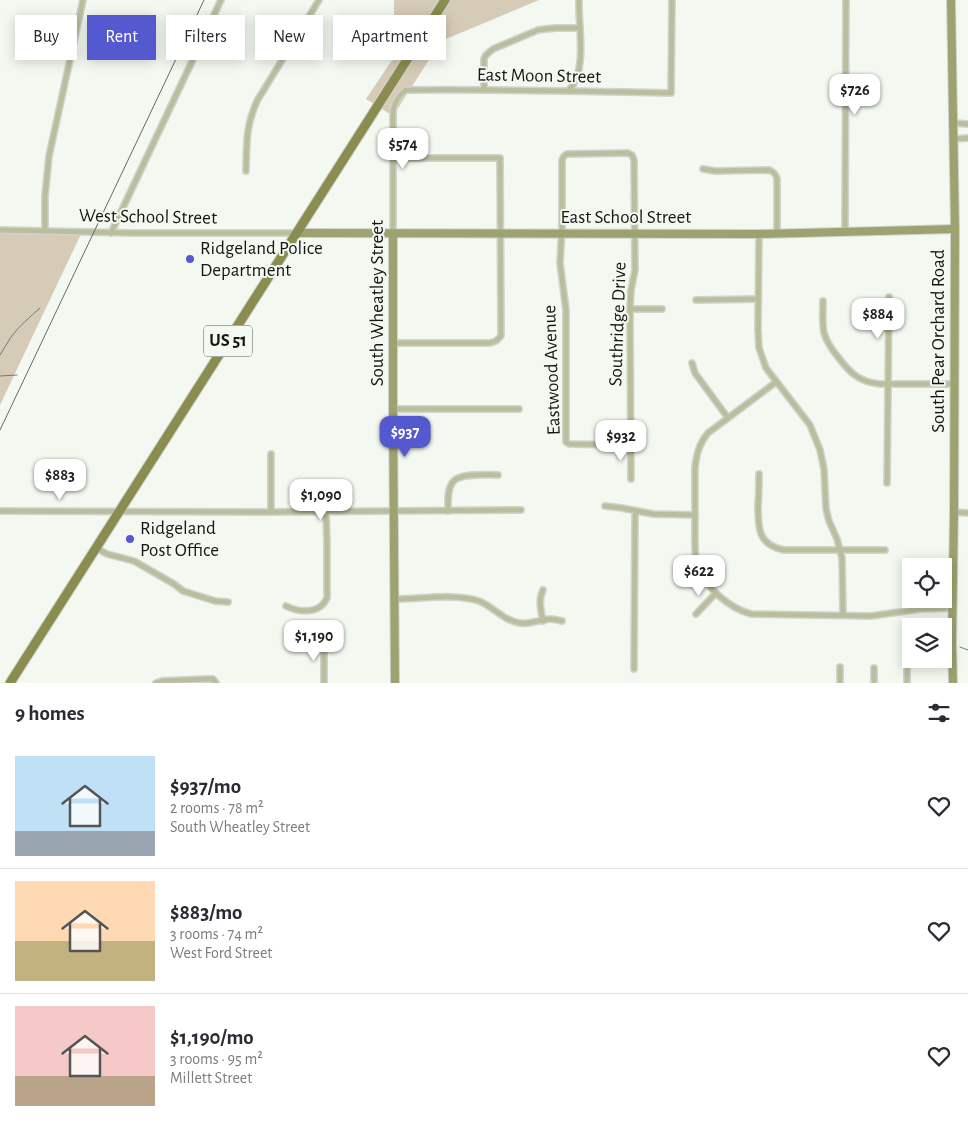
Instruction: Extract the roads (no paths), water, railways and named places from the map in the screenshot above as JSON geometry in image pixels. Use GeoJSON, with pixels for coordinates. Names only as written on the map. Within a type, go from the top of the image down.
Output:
{"type":"FeatureCollection","features":[{"type":"Feature","properties":{"kind":"main road","name":"US 51"},"geometry":{"type":"LineString","coordinates":[[10,683],[445,0]]}},
{"type":"Feature","properties":{"kind":"street"},"geometry":{"type":"LineString","coordinates":[[45,230],[45,196],[49,156],[83,0]]}},
{"type":"Feature","properties":{"kind":"street"},"geometry":{"type":"LineString","coordinates":[[111,232],[221,0]]}},
{"type":"Feature","properties":{"kind":"street"},"geometry":{"type":"LineString","coordinates":[[246,171],[247,131],[253,110],[320,0]]}},
{"type":"Feature","properties":{"kind":"street"},"geometry":{"type":"LineString","coordinates":[[569,90],[577,79],[579,71],[579,0]]}},
{"type":"Feature","properties":{"kind":"street","name":"East Moon Street"},"geometry":{"type":"LineString","coordinates":[[394,104],[406,90],[671,92],[672,0]]}},
{"type":"Feature","properties":{"kind":"street"},"geometry":{"type":"LineString","coordinates":[[845,232],[846,0]]}},
{"type":"Feature","properties":{"kind":"street","name":"South Pear Orchard Road"},"geometry":{"type":"LineString","coordinates":[[951,0],[955,229],[953,683]]}},
{"type":"Feature","properties":{"kind":"street"},"geometry":{"type":"LineString","coordinates":[[484,90],[484,59],[493,48],[538,30],[580,28]]}},
{"type":"Feature","properties":{"kind":"street","name":"South Wheatley Street"},"geometry":{"type":"LineString","coordinates":[[394,104],[393,409],[395,683]]}},
{"type":"Feature","properties":{"kind":"street"},"geometry":{"type":"LineString","coordinates":[[954,124],[968,124]]}},
{"type":"Feature","properties":{"kind":"street"},"geometry":{"type":"LineString","coordinates":[[954,139],[968,138]]}},
{"type":"Feature","properties":{"kind":"street","name":"Southridge Drive"},"geometry":{"type":"LineString","coordinates":[[562,233],[562,160],[564,156],[569,154],[628,153],[632,155],[634,160],[635,270],[630,298],[631,479]]}},
{"type":"Feature","properties":{"kind":"street"},"geometry":{"type":"LineString","coordinates":[[393,158],[500,158],[500,336],[496,342],[393,342]]}},
{"type":"Feature","properties":{"kind":"street"},"geometry":{"type":"LineString","coordinates":[[703,169],[715,171],[769,170],[775,174],[777,233]]}},
{"type":"Feature","properties":{"kind":"street","name":"East School Street"},"geometry":{"type":"LineString","coordinates":[[296,233],[759,234],[955,229]]}},
{"type":"Feature","properties":{"kind":"street","name":"West School Street"},"geometry":{"type":"LineString","coordinates":[[0,230],[296,233]]}},
{"type":"Feature","properties":{"kind":"street","name":"Eastwood Avenue"},"geometry":{"type":"LineString","coordinates":[[562,233],[560,263],[566,310],[566,442],[569,444],[631,444]]}},
{"type":"Feature","properties":{"kind":"street"},"geometry":{"type":"LineString","coordinates":[[759,234],[758,338],[760,348],[766,368],[810,425],[818,443],[823,460],[826,510],[841,550],[843,616]]}},
{"type":"Feature","properties":{"kind":"street"},"geometry":{"type":"LineString","coordinates":[[887,483],[889,297]]}},
{"type":"Feature","properties":{"kind":"street"},"geometry":{"type":"LineString","coordinates":[[696,300],[758,299]]}},
{"type":"Feature","properties":{"kind":"street"},"geometry":{"type":"LineString","coordinates":[[823,301],[822,318],[825,335],[832,350],[850,372],[857,377],[871,383],[954,384]]}},
{"type":"Feature","properties":{"kind":"street"},"geometry":{"type":"LineString","coordinates":[[630,309],[662,309]]}},
{"type":"Feature","properties":{"kind":"street"},"geometry":{"type":"LineString","coordinates":[[692,363],[695,373],[728,418]]}},
{"type":"Feature","properties":{"kind":"street"},"geometry":{"type":"LineString","coordinates":[[776,382],[708,434],[703,439],[697,453],[695,466],[696,561],[702,576],[716,593],[734,608],[751,614],[871,616],[920,609],[953,608]]}},
{"type":"Feature","properties":{"kind":"street"},"geometry":{"type":"LineString","coordinates":[[393,409],[519,409]]}},
{"type":"Feature","properties":{"kind":"street"},"geometry":{"type":"LineString","coordinates":[[271,454],[271,512]]}},
{"type":"Feature","properties":{"kind":"street"},"geometry":{"type":"LineString","coordinates":[[759,474],[758,525],[761,535],[767,543],[777,549],[886,550]]}},
{"type":"Feature","properties":{"kind":"street"},"geometry":{"type":"LineString","coordinates":[[448,511],[449,492],[452,482],[468,475],[498,475]]}},
{"type":"Feature","properties":{"kind":"street"},"geometry":{"type":"LineString","coordinates":[[605,506],[653,514],[695,515]]}},
{"type":"Feature","properties":{"kind":"street"},"geometry":{"type":"LineString","coordinates":[[0,511],[271,512],[521,510]]}},
{"type":"Feature","properties":{"kind":"street"},"geometry":{"type":"LineString","coordinates":[[286,606],[294,610],[310,610],[325,603],[327,598],[328,545],[326,511]]}},
{"type":"Feature","properties":{"kind":"street"},"geometry":{"type":"LineString","coordinates":[[634,669],[636,511]]}},
{"type":"Feature","properties":{"kind":"street"},"geometry":{"type":"LineString","coordinates":[[954,512],[968,513]]}},
{"type":"Feature","properties":{"kind":"street"},"geometry":{"type":"LineString","coordinates":[[96,548],[107,554],[134,561],[183,591],[214,601],[228,602]]}},
{"type":"Feature","properties":{"kind":"street"},"geometry":{"type":"LineString","coordinates":[[542,621],[540,603],[543,590]]}},
{"type":"Feature","properties":{"kind":"street"},"geometry":{"type":"LineString","coordinates":[[696,614],[716,593]]}},
{"type":"Feature","properties":{"kind":"street"},"geometry":{"type":"LineString","coordinates":[[395,599],[470,598],[482,602],[505,618],[519,623],[550,619],[562,621]]}},
{"type":"Feature","properties":{"kind":"street"},"geometry":{"type":"LineString","coordinates":[[324,641],[324,683]]}},
{"type":"Feature","properties":{"kind":"street"},"geometry":{"type":"LineString","coordinates":[[840,668],[840,683]]}},
{"type":"Feature","properties":{"kind":"street"},"geometry":{"type":"LineString","coordinates":[[874,668],[874,683]]}},
{"type":"Feature","properties":{"kind":"street"},"geometry":{"type":"LineString","coordinates":[[907,668],[907,683]]}},
{"type":"Feature","properties":{"kind":"street"},"geometry":{"type":"LineString","coordinates":[[156,683],[162,680],[207,679],[213,680],[216,683]]}},
{"type":"Feature","properties":{"kind":"waterway"},"geometry":{"type":"LineString","coordinates":[[0,355],[14,333],[40,308]]}},
{"type":"Feature","properties":{"kind":"waterway"},"geometry":{"type":"LineString","coordinates":[[0,376],[17,375]]}},
{"type":"Feature","properties":{"kind":"waterway"},"geometry":{"type":"LineString","coordinates":[[960,647],[968,650]]}},
{"type":"Feature","properties":{"kind":"railway"},"geometry":{"type":"LineString","coordinates":[[0,430],[204,0]]}},
{"type":"Feature","properties":{"kind":"place","name":"Ridgeland Police Department"},"geometry":{"type":"Point","coordinates":[190,259]}},
{"type":"Feature","properties":{"kind":"place","name":"Ridgeland Post Office"},"geometry":{"type":"Point","coordinates":[130,539]}}]}
